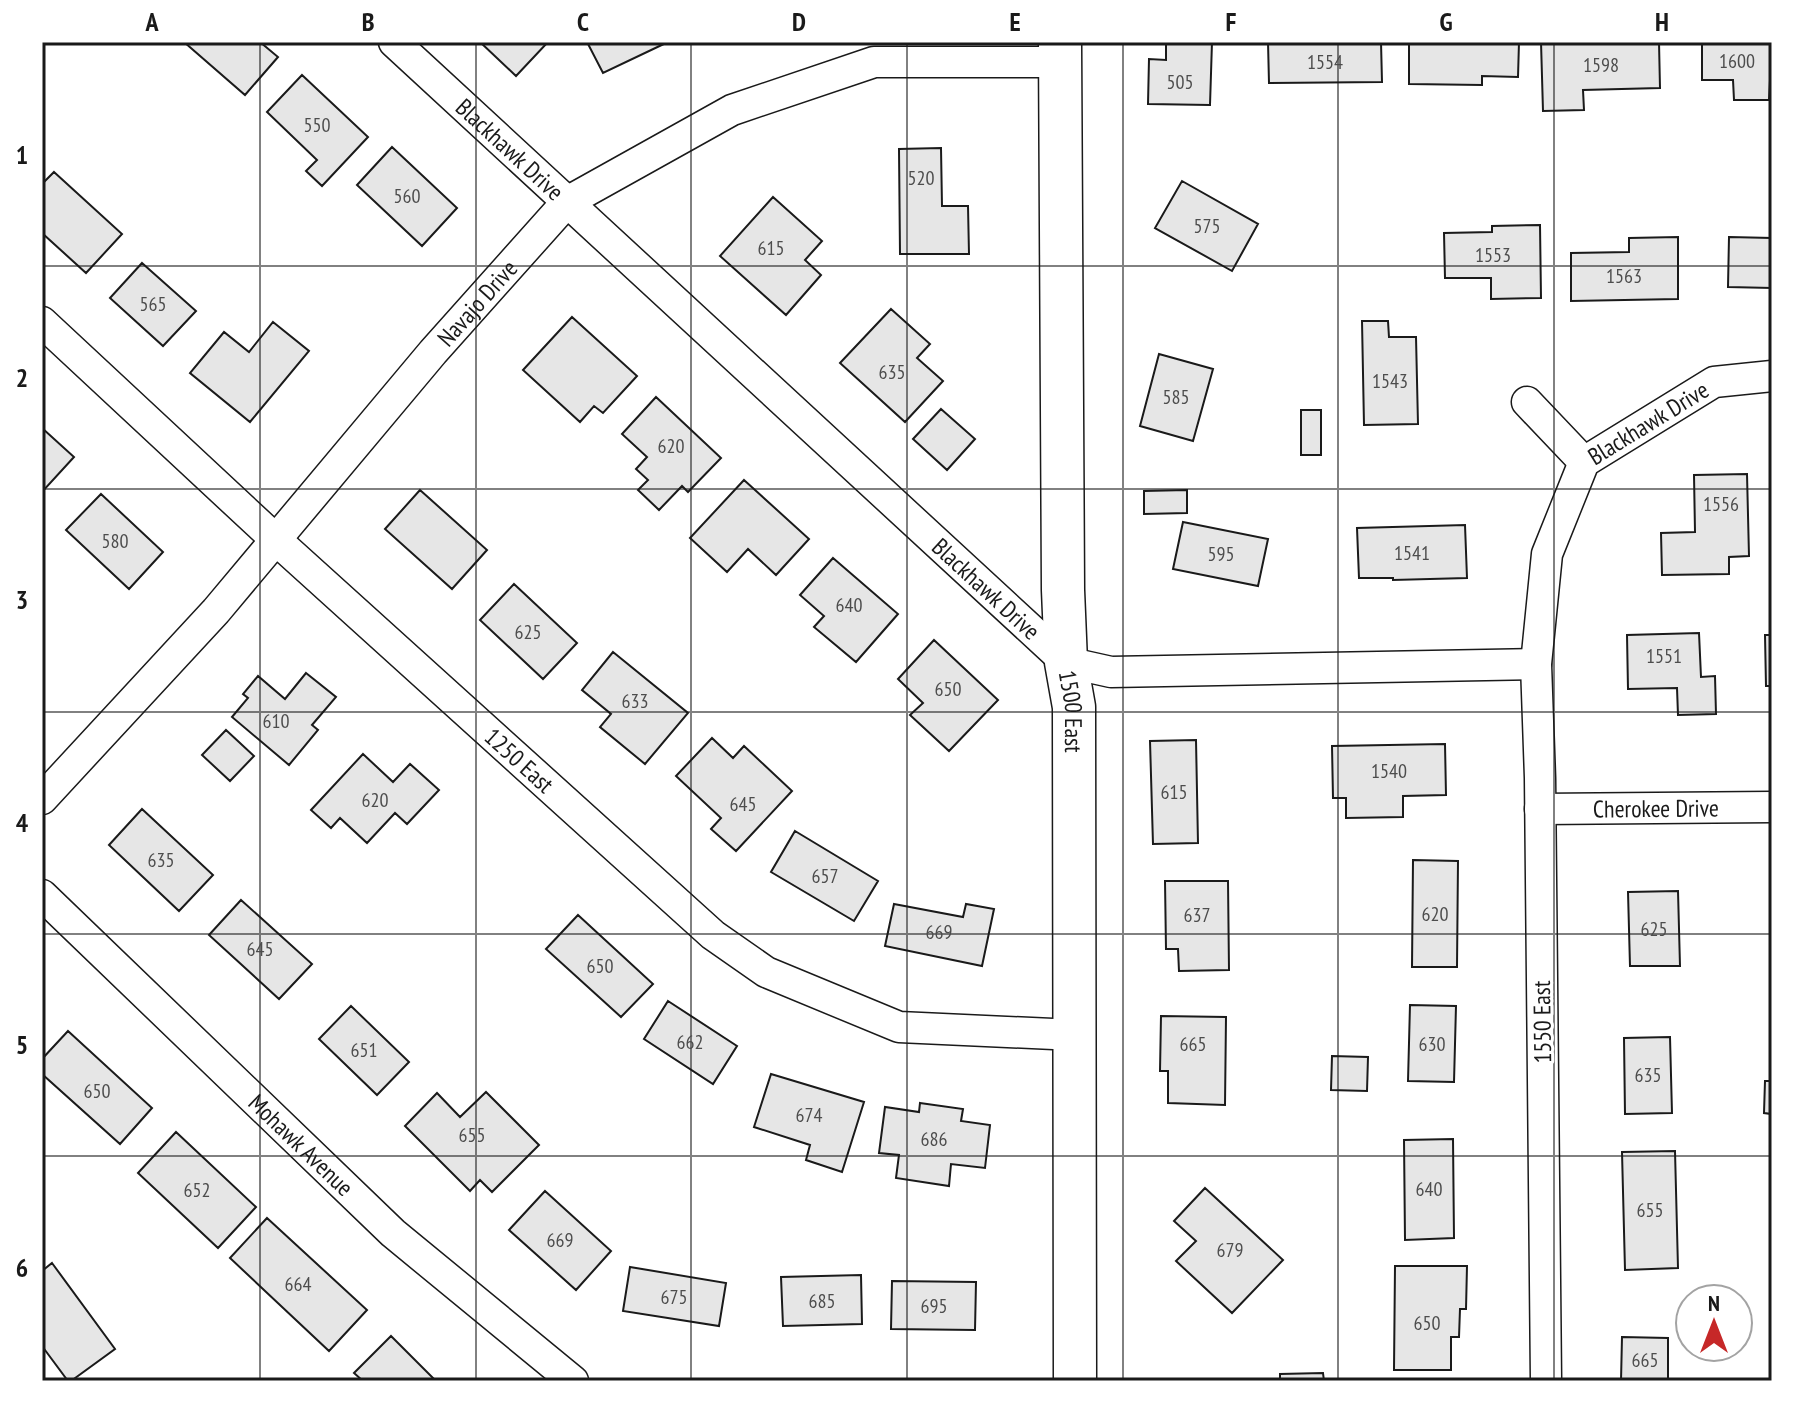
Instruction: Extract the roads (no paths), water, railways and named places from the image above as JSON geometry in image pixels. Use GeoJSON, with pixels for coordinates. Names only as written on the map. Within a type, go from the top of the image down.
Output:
{"type":"FeatureCollection","features":[{"type":"Feature","properties":{"kind":"street","name":"Blackhawk Drive"},"geometry":{"type":"LineString","coordinates":[[394,42],[1066,662]]}},
{"type":"Feature","properties":{"kind":"street","name":"Navajo Drive"},"geometry":{"type":"LineString","coordinates":[[42,799],[216,611],[433,352],[567,202],[732,110],[874,62],[1060,52]]}},
{"type":"Feature","properties":{"kind":"street","name":"1500 East"},"geometry":{"type":"LineString","coordinates":[[1060,52],[1063,575],[1066,662],[1074,707],[1075,1381]]}},
{"type":"Feature","properties":{"kind":"street","name":"1250 East"},"geometry":{"type":"LineString","coordinates":[[42,322],[275,539],[713,935],[766,972],[899,1027],[1075,1035]]}},
{"type":"Feature","properties":{"kind":"street","name":"Blackhawk Drive"},"geometry":{"type":"LineString","coordinates":[[1536,664],[1547,554],[1584,462],[1714,382],[1772,376]]}},
{"type":"Feature","properties":{"kind":"street"},"geometry":{"type":"LineString","coordinates":[[1527,402],[1584,462]]}},
{"type":"Feature","properties":{"kind":"street"},"geometry":{"type":"LineString","coordinates":[[1066,662],[1111,672],[1536,664]]}},
{"type":"Feature","properties":{"kind":"street","name":"1550 East"},"geometry":{"type":"LineString","coordinates":[[1536,664],[1546,1381]]}},
{"type":"Feature","properties":{"kind":"street","name":"Cherokee Drive"},"geometry":{"type":"LineString","coordinates":[[1540,809],[1772,807]]}},
{"type":"Feature","properties":{"kind":"street","name":"Mohawk Avenue"},"geometry":{"type":"LineString","coordinates":[[42,895],[393,1233],[573,1381]]}}]}
